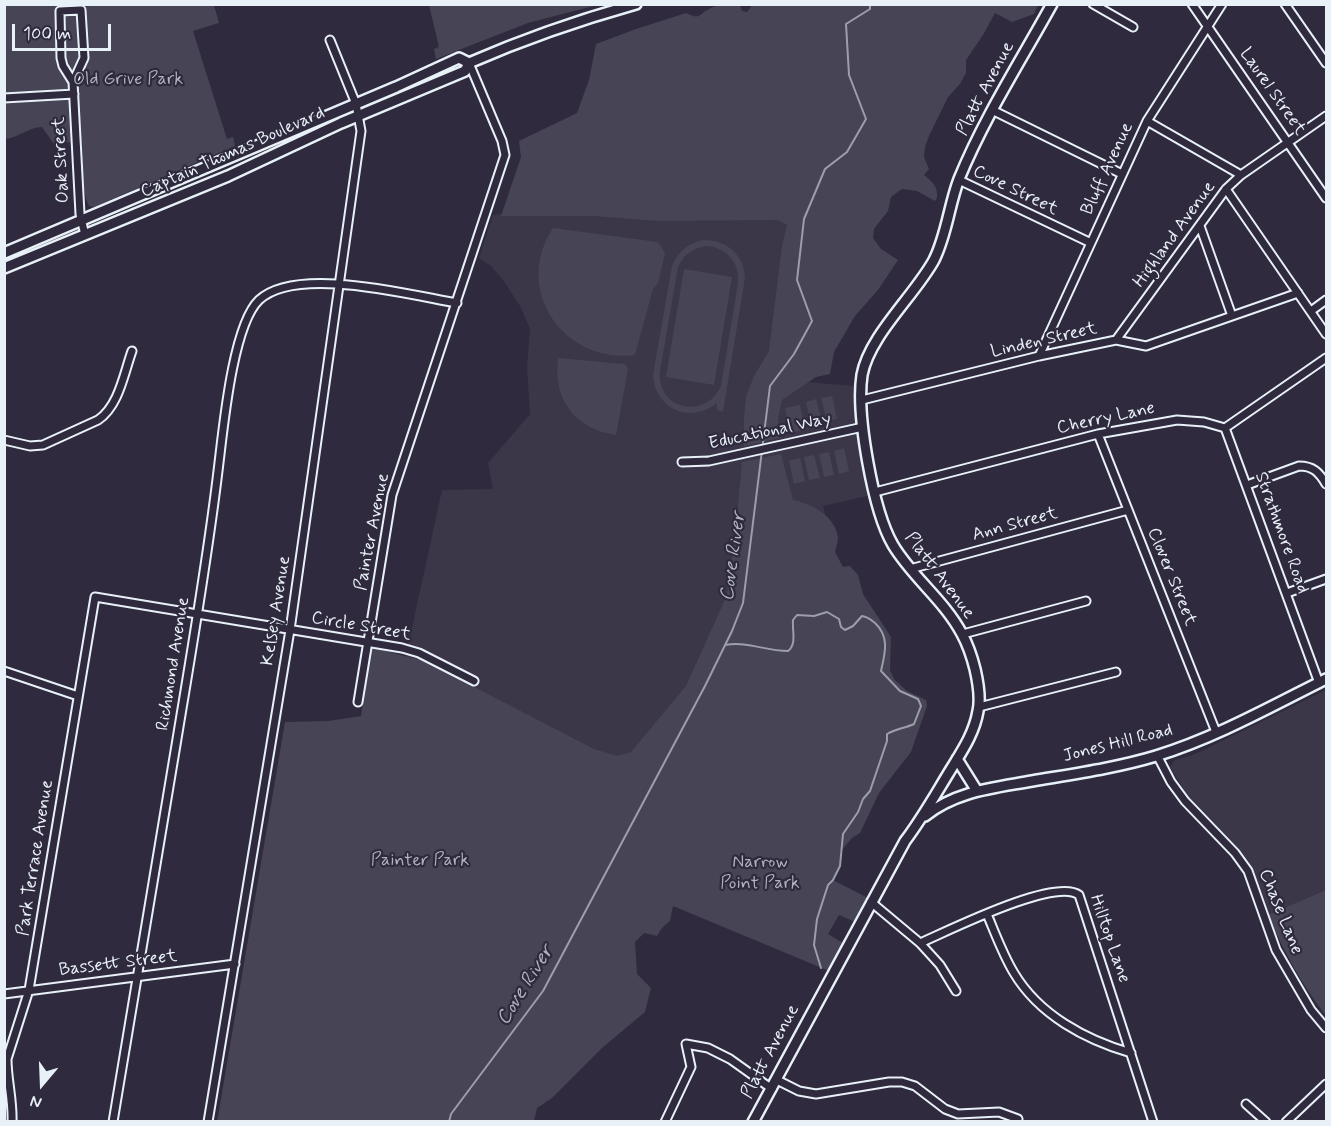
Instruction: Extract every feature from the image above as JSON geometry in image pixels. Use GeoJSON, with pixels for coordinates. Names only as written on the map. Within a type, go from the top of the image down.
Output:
{"type":"FeatureCollection","features":[{"type":"Feature","properties":{"kind":"main road","name":"Captain Thomas Boulevard"},"geometry":{"type":"LineString","coordinates":[[4,268],[228,176],[465,71],[469,63],[563,25],[636,4]]}},
{"type":"Feature","properties":{"kind":"main road","name":"Platt Avenue"},"geometry":{"type":"LineString","coordinates":[[753,1122],[905,841],[921,819],[971,735],[979,707],[977,676],[963,634],[952,617],[902,560],[888,536],[868,461],[863,427],[862,374],[871,351],[933,262],[959,180],[992,110],[1052,4]]}},
{"type":"Feature","properties":{"kind":"main road","name":"Captain Thomas Boulevard"},"geometry":{"type":"LineString","coordinates":[[4,253],[459,58],[469,63]]}},
{"type":"Feature","properties":{"kind":"main road","name":"Jones Hill Road"},"geometry":{"type":"LineString","coordinates":[[921,819],[946,802],[977,791],[1118,765],[1157,755],[1216,732],[1323,681]]}},
{"type":"Feature","properties":{"kind":"main road"},"geometry":{"type":"LineString","coordinates":[[957,759],[977,791]]}},
{"type":"Feature","properties":{"kind":"street"},"geometry":{"type":"LineString","coordinates":[[1093,4],[1133,27]]}},
{"type":"Feature","properties":{"kind":"street","name":"Laurel Street"},"geometry":{"type":"LineString","coordinates":[[1192,4],[1326,198]]}},
{"type":"Feature","properties":{"kind":"street","name":"Bluff Avenue"},"geometry":{"type":"LineString","coordinates":[[1039,356],[1147,121],[1222,4]]}},
{"type":"Feature","properties":{"kind":"street"},"geometry":{"type":"LineString","coordinates":[[1285,4],[1326,63]]}},
{"type":"Feature","properties":{"kind":"street","name":"Oak Street"},"geometry":{"type":"LineString","coordinates":[[73,82],[84,58],[81,10],[60,11],[61,58],[73,82],[81,221],[85,235]]}},
{"type":"Feature","properties":{"kind":"street","name":"Kelsey Avenue"},"geometry":{"type":"LineString","coordinates":[[208,1122],[290,630],[361,131],[356,104],[330,40]]}},
{"type":"Feature","properties":{"kind":"street","name":"Painter Avenue"},"geometry":{"type":"LineString","coordinates":[[358,702],[393,495],[505,155],[502,141],[469,63]]}},
{"type":"Feature","properties":{"kind":"street"},"geometry":{"type":"LineString","coordinates":[[4,98],[74,94]]}},
{"type":"Feature","properties":{"kind":"street"},"geometry":{"type":"LineString","coordinates":[[992,110],[1122,174]]}},
{"type":"Feature","properties":{"kind":"street","name":"Highland Avenue"},"geometry":{"type":"LineString","coordinates":[[1116,340],[1226,189],[1241,175],[1326,116]]}},
{"type":"Feature","properties":{"kind":"street"},"geometry":{"type":"LineString","coordinates":[[1147,121],[1241,175]]}},
{"type":"Feature","properties":{"kind":"street","name":"Cove Street"},"geometry":{"type":"LineString","coordinates":[[959,180],[1091,243]]}},
{"type":"Feature","properties":{"kind":"street"},"geometry":{"type":"LineString","coordinates":[[1226,189],[1326,334]]}},
{"type":"Feature","properties":{"kind":"street"},"geometry":{"type":"LineString","coordinates":[[1200,226],[1232,316]]}},
{"type":"Feature","properties":{"kind":"street","name":"Richmond Avenue"},"geometry":{"type":"LineString","coordinates":[[113,1122],[198,615],[224,421],[237,348],[246,318],[260,300],[269,293],[309,283],[340,284],[458,303]]}},
{"type":"Feature","properties":{"kind":"street","name":"Linden Street"},"geometry":{"type":"LineString","coordinates":[[862,400],[1039,356],[1116,340],[1146,346],[1298,293]]}},
{"type":"Feature","properties":{"kind":"street"},"geometry":{"type":"LineString","coordinates":[[1311,312],[1326,300]]}},
{"type":"Feature","properties":{"kind":"street"},"geometry":{"type":"LineString","coordinates":[[4,440],[30,446],[43,445],[107,414],[117,394],[132,351]]}},
{"type":"Feature","properties":{"kind":"street"},"geometry":{"type":"LineString","coordinates":[[1225,428],[1326,357]]}},
{"type":"Feature","properties":{"kind":"street","name":"Cherry Lane"},"geometry":{"type":"LineString","coordinates":[[875,492],[1098,434],[1177,420],[1204,422],[1225,428]]}},
{"type":"Feature","properties":{"kind":"street","name":"Educational Way"},"geometry":{"type":"LineString","coordinates":[[682,462],[709,461],[863,427]]}},
{"type":"Feature","properties":{"kind":"street","name":"Strathmore Road"},"geometry":{"type":"LineString","coordinates":[[1225,428],[1323,681]]}},
{"type":"Feature","properties":{"kind":"street","name":"Clover Street"},"geometry":{"type":"LineString","coordinates":[[1098,434],[1216,732]]}},
{"type":"Feature","properties":{"kind":"street"},"geometry":{"type":"LineString","coordinates":[[1247,485],[1299,466],[1307,466],[1319,473],[1326,484]]}},
{"type":"Feature","properties":{"kind":"street","name":"Ann Street"},"geometry":{"type":"LineString","coordinates":[[910,569],[1128,510]]}},
{"type":"Feature","properties":{"kind":"street"},"geometry":{"type":"LineString","coordinates":[[1287,593],[1326,579]]}},
{"type":"Feature","properties":{"kind":"street","name":"Circle Street"},"geometry":{"type":"LineString","coordinates":[[95,597],[402,648],[419,653],[474,681]]}},
{"type":"Feature","properties":{"kind":"street","name":"Park Terrace Avenue"},"geometry":{"type":"LineString","coordinates":[[12,1122],[13,1102],[7,1059],[29,990],[95,597]]}},
{"type":"Feature","properties":{"kind":"street"},"geometry":{"type":"LineString","coordinates":[[963,634],[1086,601]]}},
{"type":"Feature","properties":{"kind":"street"},"geometry":{"type":"LineString","coordinates":[[4,671],[78,696]]}},
{"type":"Feature","properties":{"kind":"street"},"geometry":{"type":"LineString","coordinates":[[979,707],[1116,672]]}},
{"type":"Feature","properties":{"kind":"street","name":"Chase Lane"},"geometry":{"type":"LineString","coordinates":[[1157,755],[1180,795],[1249,871],[1276,950],[1311,1010],[1326,1028]]}},
{"type":"Feature","properties":{"kind":"street","name":"Hilltop Lane"},"geometry":{"type":"LineString","coordinates":[[920,943],[1035,896],[1070,890],[1079,895],[1153,1122]]}},
{"type":"Feature","properties":{"kind":"street"},"geometry":{"type":"LineString","coordinates":[[871,902],[920,943],[940,964],[956,991]]}},
{"type":"Feature","properties":{"kind":"street"},"geometry":{"type":"LineString","coordinates":[[987,914],[1013,973],[1036,1001],[1077,1032],[1131,1053]]}},
{"type":"Feature","properties":{"kind":"street","name":"Bassett Street"},"geometry":{"type":"LineString","coordinates":[[4,994],[235,964]]}},
{"type":"Feature","properties":{"kind":"street"},"geometry":{"type":"LineString","coordinates":[[665,1122],[691,1067],[686,1044],[708,1047],[774,1084],[799,1091],[816,1094],[902,1082],[915,1086],[950,1112],[965,1115],[999,1112],[1018,1119]]}},
{"type":"Feature","properties":{"kind":"street"},"geometry":{"type":"LineString","coordinates":[[1286,1122],[1326,1084]]}},
{"type":"Feature","properties":{"kind":"street"},"geometry":{"type":"LineString","coordinates":[[1246,1104],[1266,1122]]}},
{"type":"Feature","properties":{"kind":"shaded area"},"geometry":{"type":"Polygon","coordinates":[[[520,212],[789,215],[794,381],[854,386],[858,447],[867,496],[823,506],[827,521],[695,787],[401,678],[442,490],[493,489],[488,463],[530,414],[527,366],[530,329],[520,306],[503,280],[491,266],[479,258],[493,215],[520,212]]]}},
{"type":"Feature","properties":{"kind":"shaded area"},"geometry":{"type":"Polygon","coordinates":[[[1326,690],[1326,969],[1283,948],[1251,866],[1244,855],[1189,798],[1170,767],[1175,760],[1193,755],[1326,690]]]}},
{"type":"Feature","properties":{"kind":"green space"},"geometry":{"type":"Polygon","coordinates":[[[429,4],[597,5],[528,23],[436,59],[434,49],[439,47],[429,4]]]}},
{"type":"Feature","properties":{"kind":"green space"},"geometry":{"type":"Polygon","coordinates":[[[753,4],[1038,5],[1034,14],[1012,22],[995,13],[966,60],[966,73],[948,97],[925,147],[924,157],[929,169],[924,175],[934,185],[937,198],[935,201],[917,191],[902,189],[891,197],[888,211],[874,229],[873,238],[881,249],[898,260],[878,290],[855,316],[834,352],[830,374],[816,377],[782,400],[778,419],[780,438],[744,446],[746,397],[754,376],[769,351],[782,246],[787,225],[778,220],[658,221],[594,216],[501,216],[521,157],[519,141],[577,113],[589,80],[596,44],[686,13],[699,16],[720,5],[740,5],[742,11],[747,12],[753,4]]]}},
{"type":"Feature","properties":{"kind":"green space","name":"Old Grive Park"},"geometry":{"type":"Polygon","coordinates":[[[5,5],[214,5],[219,23],[193,31],[227,139],[233,137],[235,146],[94,207],[89,206],[84,183],[82,141],[54,144],[42,127],[5,139],[5,5]]]}},
{"type":"Feature","properties":{"kind":"green space"},"geometry":{"type":"Polygon","coordinates":[[[553,228],[658,242],[665,253],[635,355],[609,355],[586,348],[567,335],[552,318],[542,298],[539,275],[542,252],[553,228]]]}},
{"type":"Feature","properties":{"kind":"green space"},"geometry":{"type":"Polygon","coordinates":[[[711,240],[726,245],[737,255],[744,269],[745,278],[723,412],[717,410],[717,403],[696,412],[686,413],[676,410],[660,397],[653,375],[672,266],[687,246],[711,240]],[[707,246],[693,250],[686,255],[678,267],[660,371],[661,384],[666,394],[673,402],[683,406],[694,407],[704,404],[714,397],[721,386],[738,276],[731,258],[714,247],[707,246]]]}},
{"type":"Feature","properties":{"kind":"green space"},"geometry":{"type":"Polygon","coordinates":[[[684,269],[732,277],[714,385],[666,377],[684,269]]]}},
{"type":"Feature","properties":{"kind":"green space"},"geometry":{"type":"Polygon","coordinates":[[[558,358],[625,364],[628,369],[616,435],[589,426],[570,410],[559,387],[558,358]]]}},
{"type":"Feature","properties":{"kind":"green space"},"geometry":{"type":"Polygon","coordinates":[[[832,396],[837,419],[827,421],[821,398],[832,396]]]}},
{"type":"Feature","properties":{"kind":"green space"},"geometry":{"type":"Polygon","coordinates":[[[816,399],[822,422],[811,425],[806,402],[816,399]]]}},
{"type":"Feature","properties":{"kind":"green space"},"geometry":{"type":"Polygon","coordinates":[[[800,405],[805,430],[790,433],[785,408],[800,405]]]}},
{"type":"Feature","properties":{"kind":"green space"},"geometry":{"type":"Polygon","coordinates":[[[844,448],[849,471],[839,474],[834,451],[844,448]]]}},
{"type":"Feature","properties":{"kind":"green space"},"geometry":{"type":"Polygon","coordinates":[[[829,452],[834,475],[824,477],[819,454],[829,452]]]}},
{"type":"Feature","properties":{"kind":"green space"},"geometry":{"type":"Polygon","coordinates":[[[781,454],[793,500],[816,508],[833,524],[838,538],[835,552],[843,567],[850,566],[858,575],[863,594],[891,637],[890,670],[894,679],[907,691],[926,700],[927,706],[911,752],[879,793],[860,833],[852,838],[840,852],[840,866],[833,880],[868,898],[855,922],[839,915],[828,934],[843,943],[829,971],[673,906],[670,921],[657,936],[644,933],[635,942],[637,974],[651,988],[645,1012],[602,1048],[552,1098],[537,1108],[534,1121],[217,1122],[285,722],[328,721],[361,716],[371,647],[423,661],[594,749],[617,756],[631,752],[686,686],[727,595],[742,462],[781,454]]]}},
{"type":"Feature","properties":{"kind":"green space"},"geometry":{"type":"Polygon","coordinates":[[[814,455],[820,478],[809,480],[804,457],[814,455]]]}},
{"type":"Feature","properties":{"kind":"green space"},"geometry":{"type":"Polygon","coordinates":[[[800,458],[805,481],[794,484],[789,461],[800,458]]]}},
{"type":"Feature","properties":{"kind":"green space"},"geometry":{"type":"Polygon","coordinates":[[[1326,890],[1326,1016],[1294,968],[1268,915],[1326,890]]]}},
{"type":"Feature","properties":{"kind":"waterway","name":"Cove River"},"geometry":{"type":"LineString","coordinates":[[449,1122],[451,1114],[543,991],[705,686],[743,603],[770,386],[794,354],[812,321],[797,280],[804,219],[825,169],[847,152],[866,119],[849,75],[846,24],[870,9],[870,4]]}},
{"type":"Feature","properties":{"kind":"waterway"},"geometry":{"type":"LineString","coordinates":[[725,645],[742,644],[788,651],[794,637],[793,620],[797,615],[814,616],[827,612],[839,619],[841,627],[845,630],[853,626],[862,616],[866,617],[880,628],[885,640],[881,671],[900,691],[918,699],[921,706],[914,724],[887,734],[887,741],[870,791],[843,834],[840,866],[828,885],[817,919],[814,945],[821,968]]}},
{"type":"Feature","properties":{"kind":"park label","name":"Painter Park"},"geometry":{"type":"Point","coordinates":[420,861]}},
{"type":"Feature","properties":{"kind":"park label","name":"Narrow Point Park"},"geometry":{"type":"Point","coordinates":[760,873]}}]}
